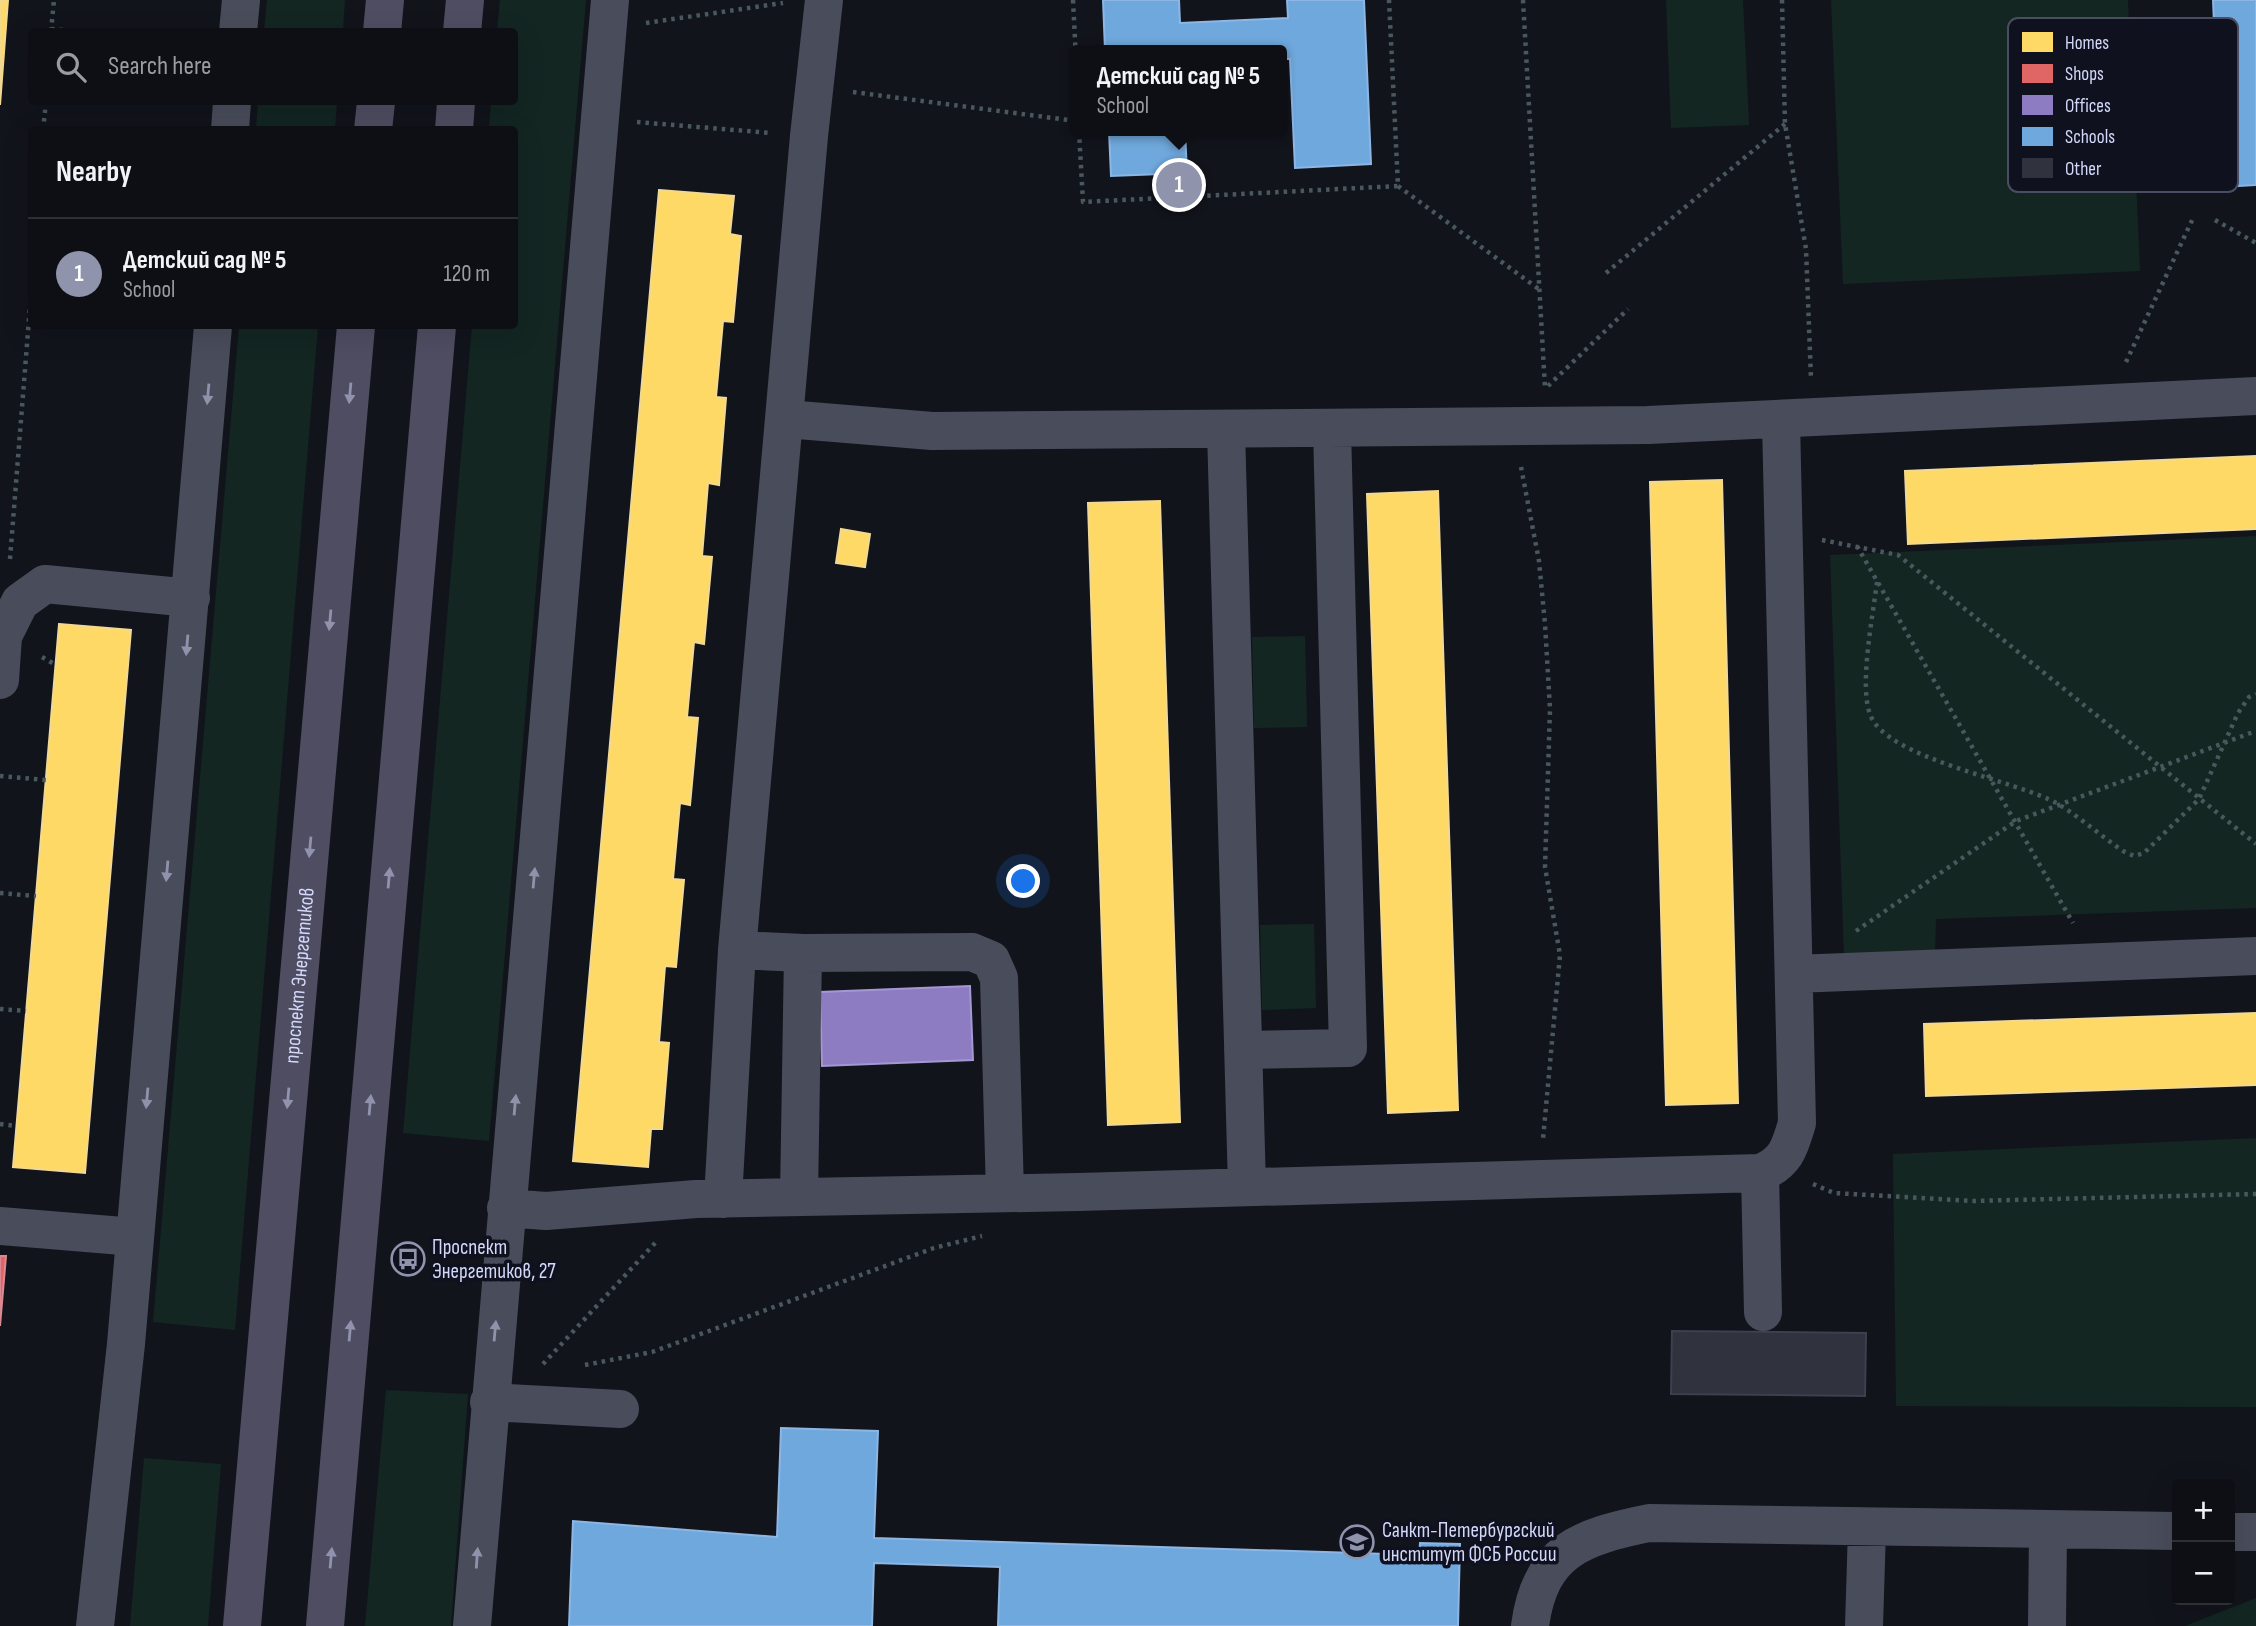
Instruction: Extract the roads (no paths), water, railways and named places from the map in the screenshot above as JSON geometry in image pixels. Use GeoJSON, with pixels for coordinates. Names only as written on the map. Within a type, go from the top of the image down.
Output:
{"type":"FeatureCollection","features":[{"type":"Feature","properties":{"kind":"main road"},"geometry":{"type":"LineString","coordinates":[[382,28],[385,0]]}},
{"type":"Feature","properties":{"kind":"main road"},"geometry":{"type":"LineString","coordinates":[[462,28],[465,0]]}},
{"type":"Feature","properties":{"kind":"main road"},"geometry":{"type":"LineString","coordinates":[[373,126],[376,105]]}},
{"type":"Feature","properties":{"kind":"main road"},"geometry":{"type":"LineString","coordinates":[[453,126],[456,105]]}},
{"type":"Feature","properties":{"kind":"main road","name":"проспект Энергетиков"},"geometry":{"type":"LineString","coordinates":[[242,1626],[356,329]]}},
{"type":"Feature","properties":{"kind":"main road"},"geometry":{"type":"LineString","coordinates":[[325,1626],[437,329]]}},
{"type":"Feature","properties":{"kind":"street"},"geometry":{"type":"LineString","coordinates":[[238,28],[241,0]]}},
{"type":"Feature","properties":{"kind":"street"},"geometry":{"type":"LineString","coordinates":[[472,1626],[610,0]]}},
{"type":"Feature","properties":{"kind":"street"},"geometry":{"type":"LineString","coordinates":[[710,1199],[737,950],[814,86],[808,1]]}},
{"type":"Feature","properties":{"kind":"street"},"geometry":{"type":"LineString","coordinates":[[230,126],[232,105]]}},
{"type":"Feature","properties":{"kind":"street"},"geometry":{"type":"LineString","coordinates":[[95,1626],[135,1237],[214,329]]}},
{"type":"Feature","properties":{"kind":"street"},"geometry":{"type":"LineString","coordinates":[[786,419],[932,431],[1332,429],[1797,420],[2256,396]]}},
{"type":"Feature","properties":{"kind":"street"},"geometry":{"type":"LineString","coordinates":[[506,1208],[546,1211],[710,1199],[1540,1179],[1767,1170],[1788,1154],[1797,1123],[1784,533],[1797,420]]}},
{"type":"Feature","properties":{"kind":"street"},"geometry":{"type":"LineString","coordinates":[[1243,1050],[1348,1048],[1332,429]]}},
{"type":"Feature","properties":{"kind":"street"},"geometry":{"type":"LineString","coordinates":[[1226,430],[1247,1187]]}},
{"type":"Feature","properties":{"kind":"street"},"geometry":{"type":"LineString","coordinates":[[0,680],[2,636],[20,602],[45,584],[191,598]]}},
{"type":"Feature","properties":{"kind":"street"},"geometry":{"type":"LineString","coordinates":[[737,950],[803,953],[972,952],[991,960],[999,978],[1005,1193]]}},
{"type":"Feature","properties":{"kind":"street"},"geometry":{"type":"LineString","coordinates":[[799,1197],[803,953]]}},
{"type":"Feature","properties":{"kind":"street"},"geometry":{"type":"LineString","coordinates":[[1794,974],[2256,956]]}},
{"type":"Feature","properties":{"kind":"street"},"geometry":{"type":"LineString","coordinates":[[1762,1312],[1767,1170]]}},
{"type":"Feature","properties":{"kind":"street"},"geometry":{"type":"LineString","coordinates":[[0,1226],[135,1237]]}},
{"type":"Feature","properties":{"kind":"street"},"geometry":{"type":"LineString","coordinates":[[489,1402],[620,1409]]}},
{"type":"Feature","properties":{"kind":"street"},"geometry":{"type":"LineString","coordinates":[[1530,1626],[1534,1595],[1558,1557],[1598,1533],[1649,1523],[1867,1529],[2172,1531]]}},
{"type":"Feature","properties":{"kind":"street"},"geometry":{"type":"LineString","coordinates":[[1864,1626],[1867,1529]]}},
{"type":"Feature","properties":{"kind":"street"},"geometry":{"type":"LineString","coordinates":[[2047,1626],[2048,1530]]}},
{"type":"Feature","properties":{"kind":"street"},"geometry":{"type":"LineString","coordinates":[[2235,1532],[2256,1532]]}},
{"type":"Feature","properties":{"kind":"place","name":"Детский сад № 5"},"geometry":{"type":"Point","coordinates":[1179,185]}},
{"type":"Feature","properties":{"kind":"place","name":"Проспект Энергетиков, 27"},"geometry":{"type":"Point","coordinates":[408,1259]}},
{"type":"Feature","properties":{"kind":"place","name":"Санкт-Петербургский институт ФСБ России"},"geometry":{"type":"Point","coordinates":[1357,1542]}}]}
